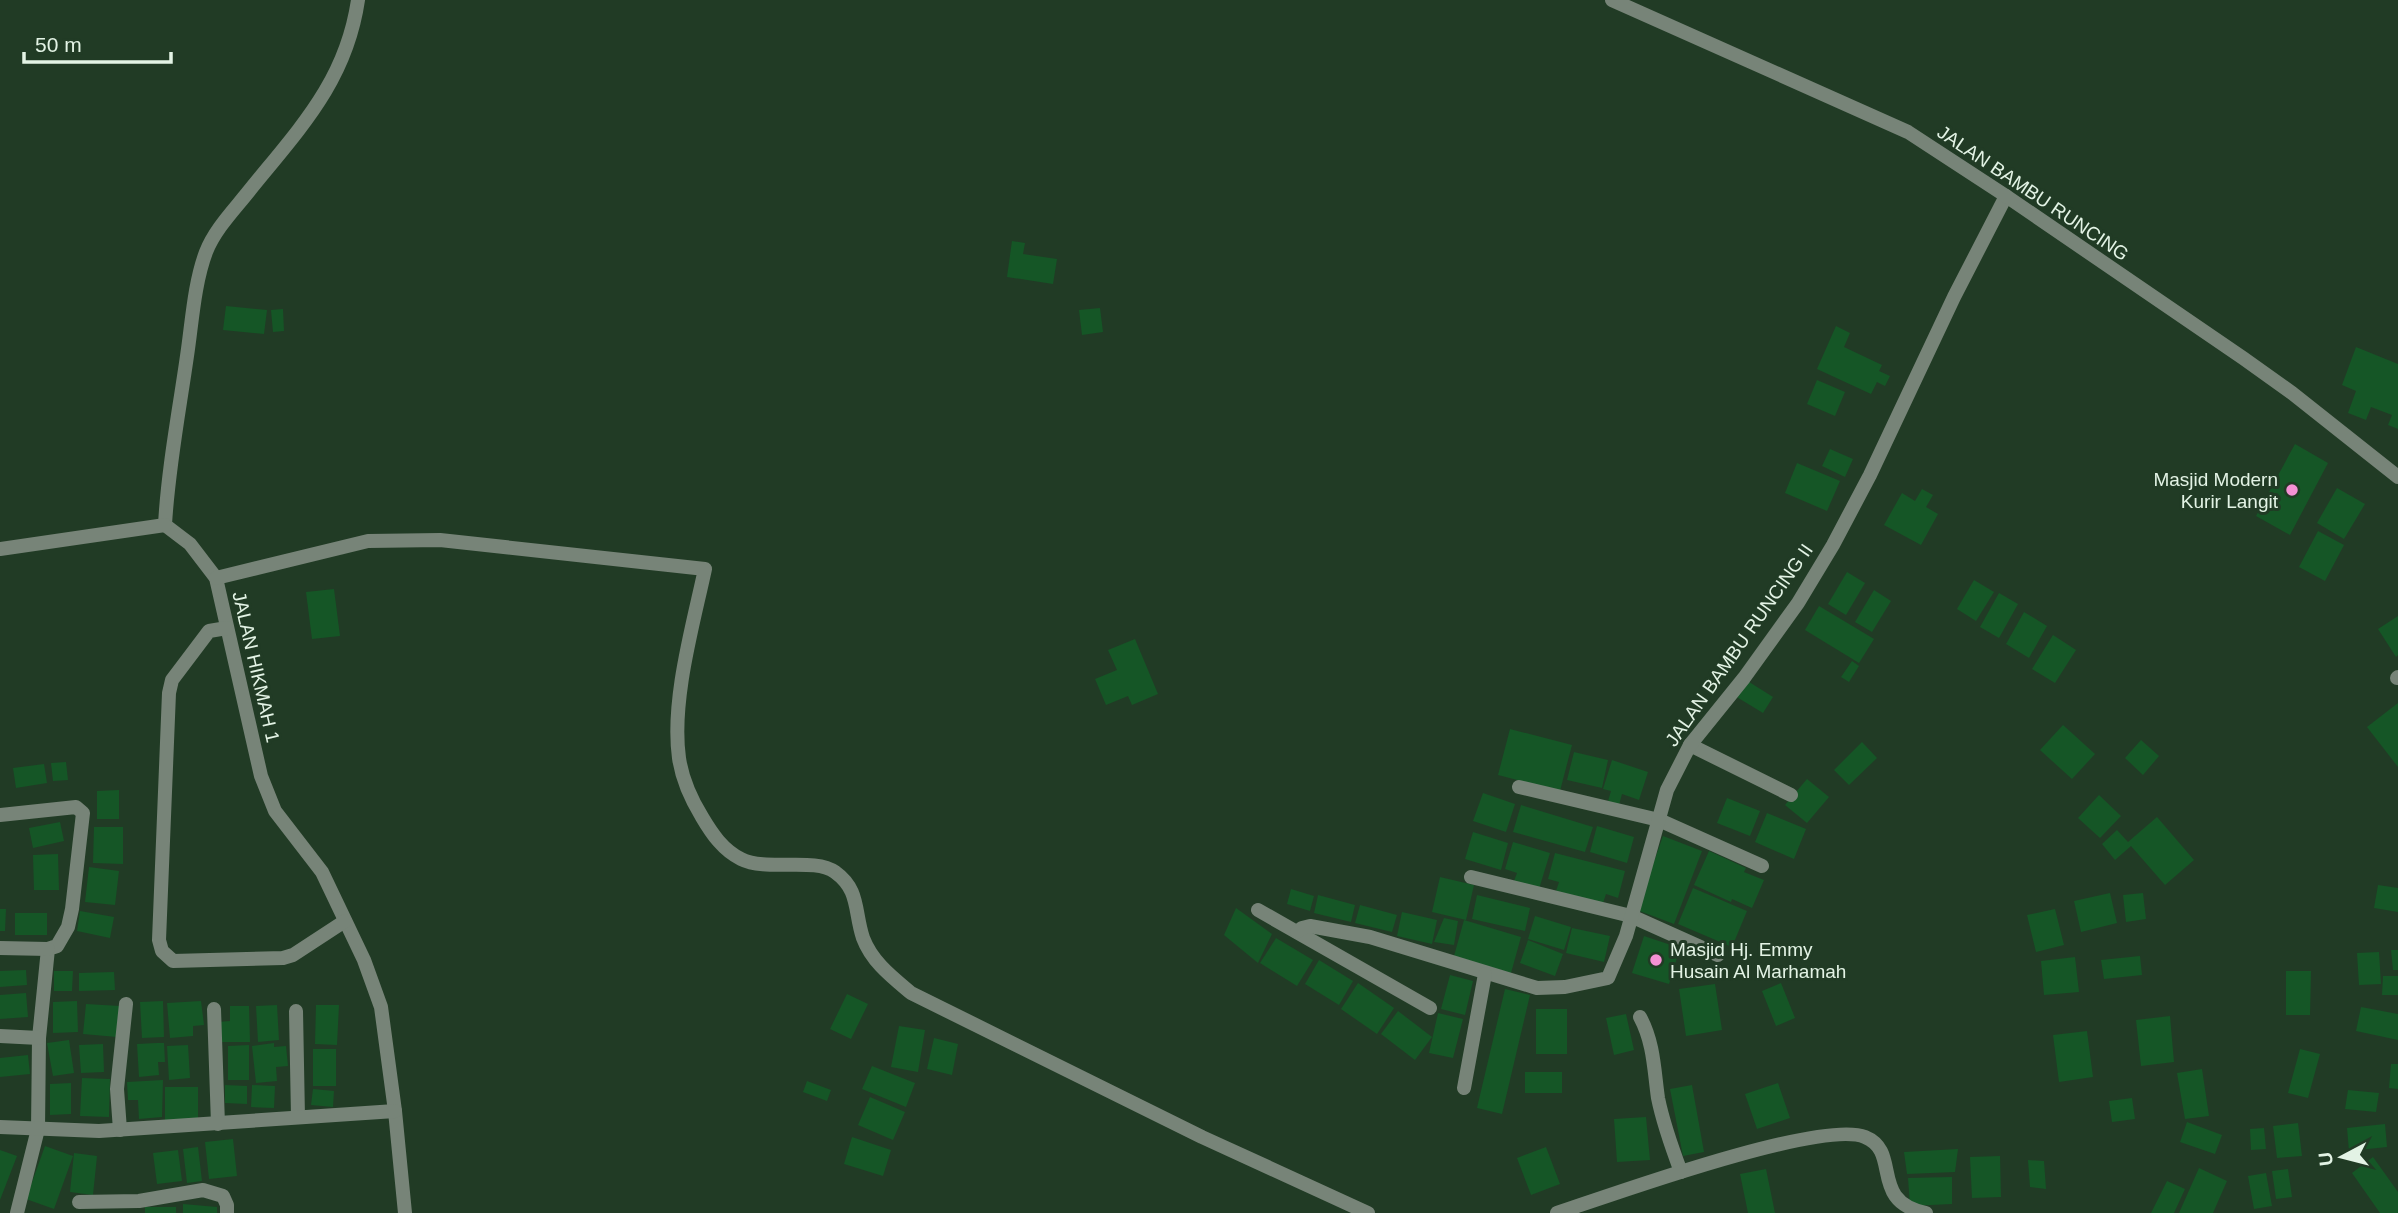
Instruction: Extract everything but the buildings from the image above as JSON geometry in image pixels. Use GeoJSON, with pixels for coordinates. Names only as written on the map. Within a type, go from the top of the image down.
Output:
{"type":"FeatureCollection","features":[{"type":"Feature","properties":{"kind":"street"},"geometry":{"type":"LineString","coordinates":[[0,549],[165,525],[166,496],[198,286],[206,252],[222,225],[312,113],[334,77],[349,42],[358,0]]}},
{"type":"Feature","properties":{"kind":"street","name":"JALAN BAMBU RUNCING"},"geometry":{"type":"LineString","coordinates":[[1612,0],[1908,132],[2006,196],[2292,393],[2398,477]]}},
{"type":"Feature","properties":{"kind":"street","name":"JALAN BAMBU RUNCING II"},"geometry":{"type":"LineString","coordinates":[[1485,974],[1537,988],[1565,987],[1608,978],[1626,936],[1667,790],[1690,745],[1798,603],[1833,545],[2006,196]]}},
{"type":"Feature","properties":{"kind":"street","name":"JALAN HIKMAH 1"},"geometry":{"type":"LineString","coordinates":[[165,525],[190,544],[216,578],[261,776],[275,810],[322,872],[364,960],[381,1007],[405,1213]]}},
{"type":"Feature","properties":{"kind":"street"},"geometry":{"type":"LineString","coordinates":[[216,578],[368,541],[393,540],[440,540],[705,569],[685,666],[677,724],[679,759],[689,794],[708,828],[726,851],[745,861],[832,869],[847,882],[855,897],[863,939],[882,970],[911,993],[1202,1137],[1368,1213]]}},
{"type":"Feature","properties":{"kind":"street"},"geometry":{"type":"LineString","coordinates":[[228,628],[209,631],[172,680],[169,693],[159,940],[162,951],[165,957],[173,961],[283,958],[345,921]]}},
{"type":"Feature","properties":{"kind":"street"},"geometry":{"type":"LineString","coordinates":[[1690,745],[1791,794]]}},
{"type":"Feature","properties":{"kind":"street"},"geometry":{"type":"LineString","coordinates":[[1519,787],[1659,820],[1762,866]]}},
{"type":"Feature","properties":{"kind":"street"},"geometry":{"type":"LineString","coordinates":[[0,815],[72,807],[79,808],[83,813],[68,927],[57,946],[48,949],[0,948]]}},
{"type":"Feature","properties":{"kind":"street"},"geometry":{"type":"LineString","coordinates":[[1471,877],[1631,916],[1718,955]]}},
{"type":"Feature","properties":{"kind":"street"},"geometry":{"type":"LineString","coordinates":[[1258,910],[1430,1008]]}},
{"type":"Feature","properties":{"kind":"street"},"geometry":{"type":"LineString","coordinates":[[1297,932],[1310,926],[1370,937],[1485,974],[1464,1088]]}},
{"type":"Feature","properties":{"kind":"street"},"geometry":{"type":"LineString","coordinates":[[17,1213],[38,1129],[39,1038],[48,949]]}},
{"type":"Feature","properties":{"kind":"street"},"geometry":{"type":"LineString","coordinates":[[120,1130],[117,1089],[126,1004]]}},
{"type":"Feature","properties":{"kind":"street"},"geometry":{"type":"LineString","coordinates":[[214,1009],[218,1124]]}},
{"type":"Feature","properties":{"kind":"street"},"geometry":{"type":"LineString","coordinates":[[296,1011],[298,1117]]}},
{"type":"Feature","properties":{"kind":"street"},"geometry":{"type":"LineString","coordinates":[[1640,1017],[1647,1030],[1652,1051],[1659,1101],[1668,1137],[1681,1172]]}},
{"type":"Feature","properties":{"kind":"street"},"geometry":{"type":"LineString","coordinates":[[0,1036],[39,1038]]}},
{"type":"Feature","properties":{"kind":"street"},"geometry":{"type":"LineString","coordinates":[[0,1127],[99,1131],[395,1111]]}},
{"type":"Feature","properties":{"kind":"street"},"geometry":{"type":"LineString","coordinates":[[1557,1213],[1681,1172],[1801,1140],[1854,1133],[1877,1144],[1882,1152],[1892,1194],[1900,1203],[1912,1210],[1926,1213]]}},
{"type":"Feature","properties":{"kind":"street"},"geometry":{"type":"LineString","coordinates":[[79,1202],[138,1207],[202,1190],[223,1196],[227,1213]]}},
{"type":"Feature","properties":{"kind":"place","name":"Masjid Modern Kurir Langit"},"geometry":{"type":"Point","coordinates":[2292,490]}},
{"type":"Feature","properties":{"kind":"place","name":"Masjid Hj. Emmy Husain Al Marhamah"},"geometry":{"type":"Point","coordinates":[1656,960]}}]}
